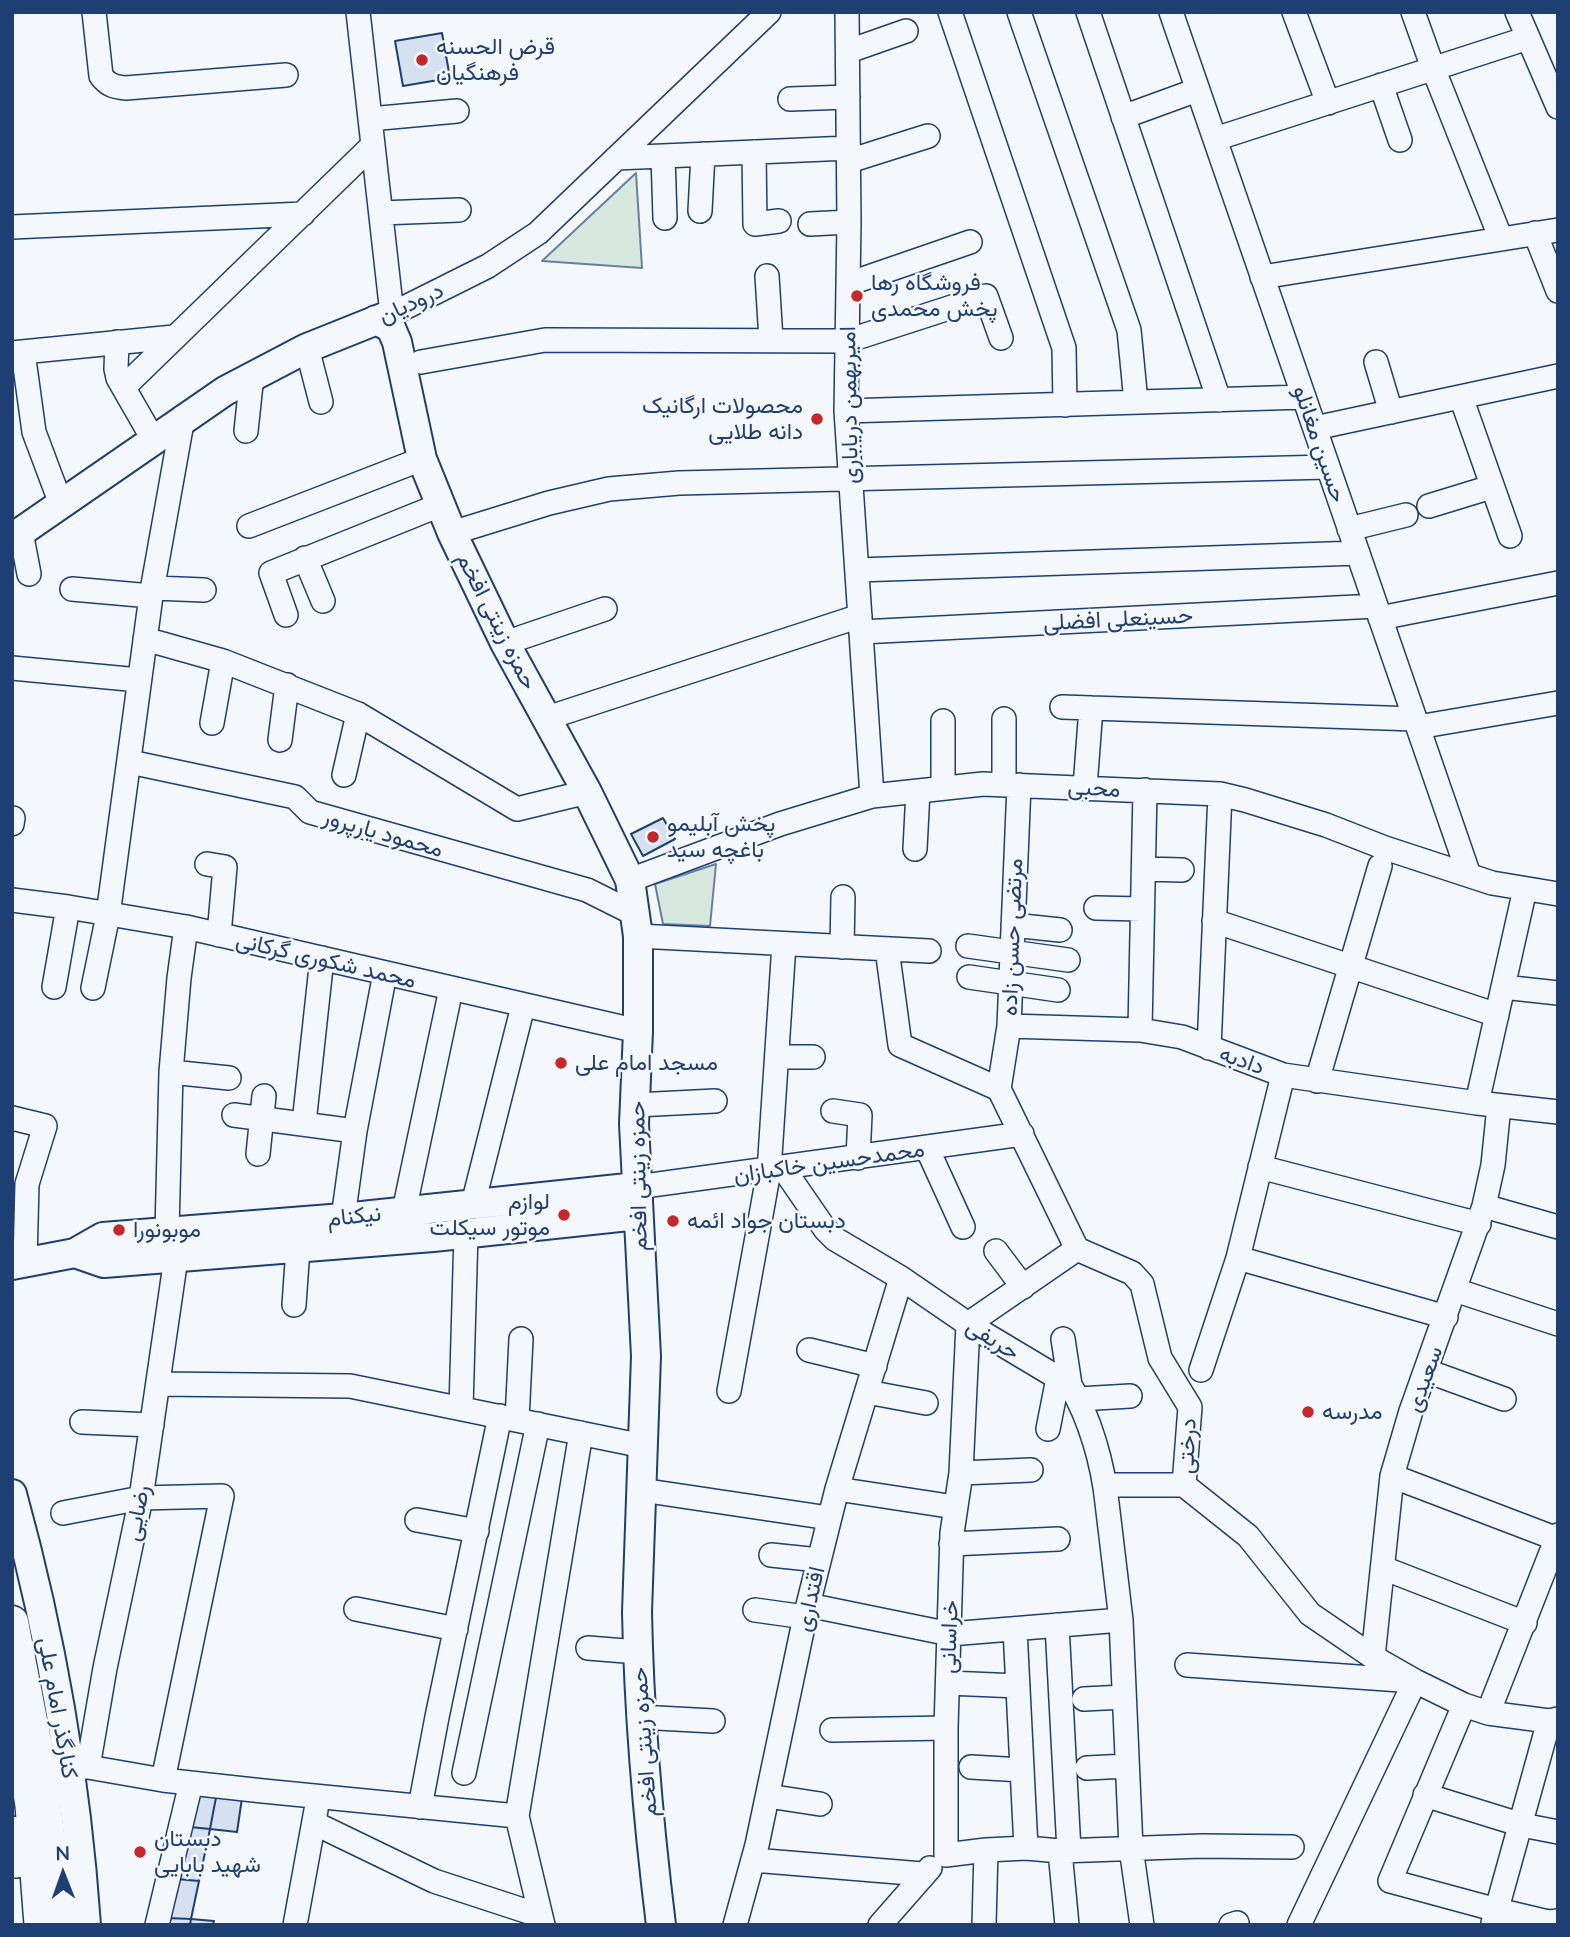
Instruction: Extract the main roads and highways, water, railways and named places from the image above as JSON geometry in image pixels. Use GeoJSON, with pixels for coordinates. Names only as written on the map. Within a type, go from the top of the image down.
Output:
{"type":"FeatureCollection","features":[{"type":"Feature","properties":{"kind":"highway"},"geometry":{"type":"LineString","coordinates":[[12,1622],[40,1767],[59,1925]]}},
{"type":"Feature","properties":{"kind":"main road","name":"درودیان"},"geometry":{"type":"LineString","coordinates":[[17,535],[183,417],[252,374],[384,317]]}},
{"type":"Feature","properties":{"kind":"main road","name":"حمزه زینتی افخم"},"geometry":{"type":"LineString","coordinates":[[384,317],[397,342],[422,460],[452,533],[505,643],[587,792],[630,880],[636,925],[638,1031],[634,1124],[646,1356],[641,1490],[639,1717],[661,1925]]}},
{"type":"Feature","properties":{"kind":"main road","name":"نیکنام"},"geometry":{"type":"LineString","coordinates":[[19,1263],[75,1253],[103,1237],[343,1218],[637,1188]]}},
{"type":"Feature","properties":{"kind":"main road","name":"نیکنام"},"geometry":{"type":"LineString","coordinates":[[75,1253],[104,1263],[466,1233],[638,1215]]}},
{"type":"Feature","properties":{"kind":"main road","name":"کنارگذر امام علی"},"geometry":{"type":"LineString","coordinates":[[12,1494],[79,1767],[86,1925]]}},
{"type":"Feature","properties":{"kind":"place","name":"قرض الحسنه فرهنگیان"},"geometry":{"type":"Point","coordinates":[422,60]}},
{"type":"Feature","properties":{"kind":"place","name":"فروشگاه رها پخش محمدی"},"geometry":{"type":"Point","coordinates":[857,296]}},
{"type":"Feature","properties":{"kind":"place","name":"محصولات ارگانیک دانه طلایی"},"geometry":{"type":"Point","coordinates":[817,419]}},
{"type":"Feature","properties":{"kind":"place","name":"پخش آبلیمو باغچه سید"},"geometry":{"type":"Point","coordinates":[653,837]}},
{"type":"Feature","properties":{"kind":"place","name":"مسجد امام علی"},"geometry":{"type":"Point","coordinates":[561,1063]}},
{"type":"Feature","properties":{"kind":"place","name":"لوازم موتور سیکلت"},"geometry":{"type":"Point","coordinates":[564,1215]}},
{"type":"Feature","properties":{"kind":"place","name":"دبستان جواد ائمه"},"geometry":{"type":"Point","coordinates":[673,1221]}},
{"type":"Feature","properties":{"kind":"place","name":"موبونورا"},"geometry":{"type":"Point","coordinates":[119,1230]}},
{"type":"Feature","properties":{"kind":"place","name":"مدرسه"},"geometry":{"type":"Point","coordinates":[1308,1412]}},
{"type":"Feature","properties":{"kind":"place","name":"دبستان شهید بابایی"},"geometry":{"type":"Point","coordinates":[140,1852]}}]}
